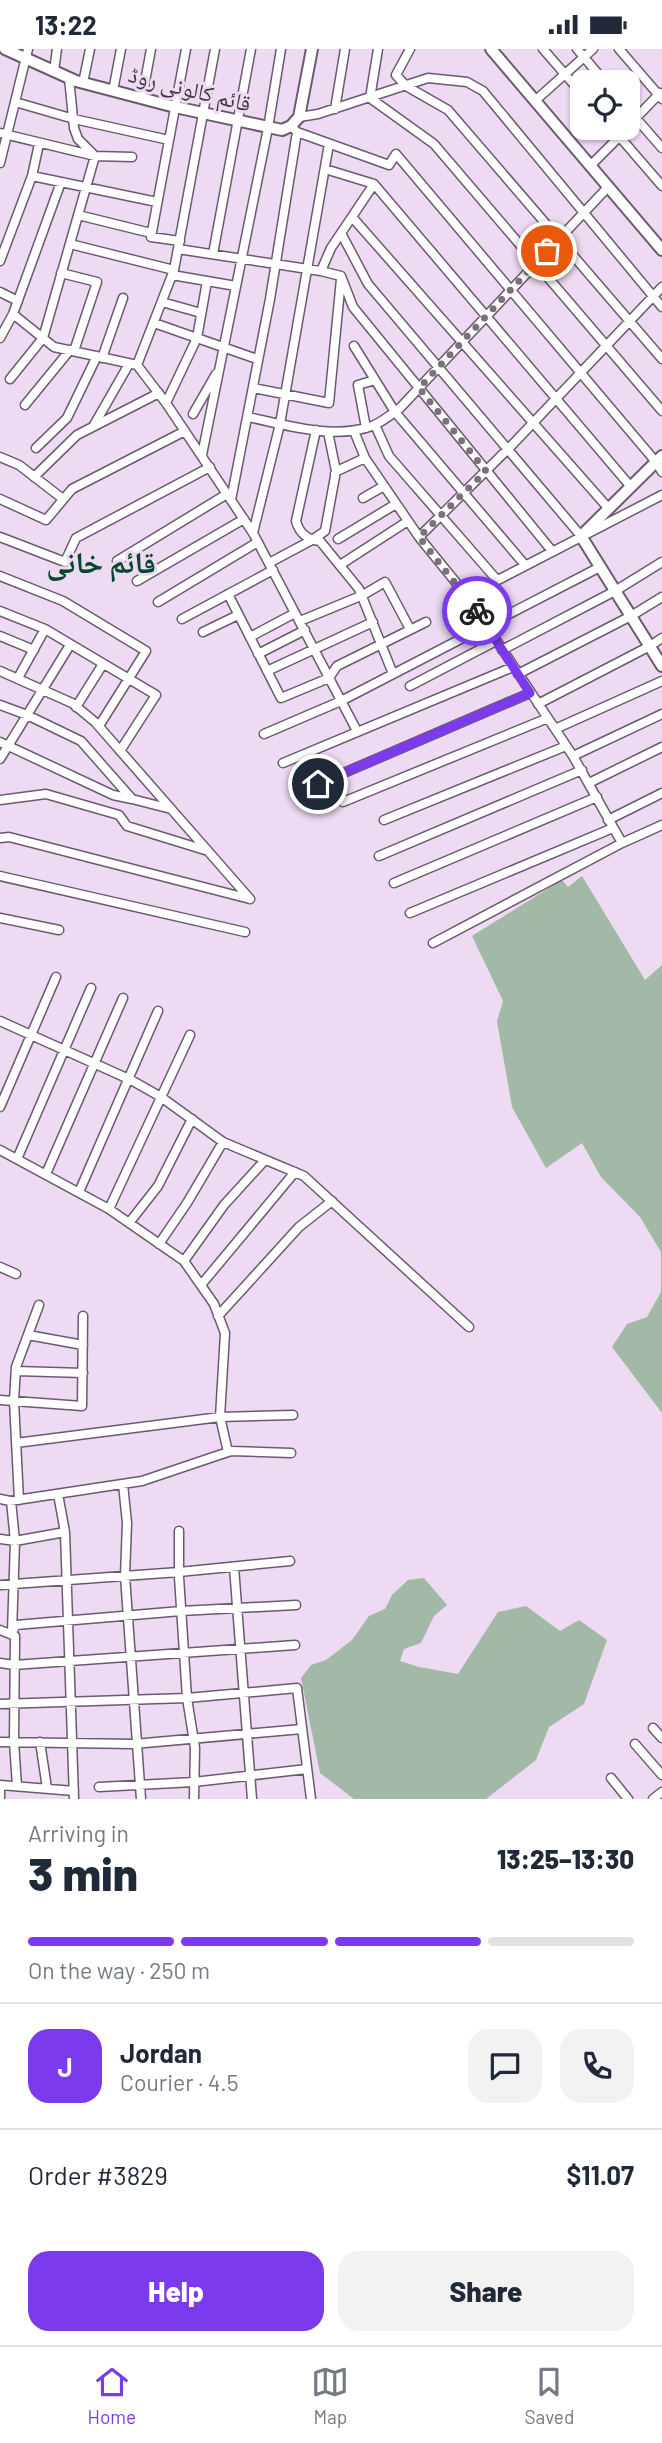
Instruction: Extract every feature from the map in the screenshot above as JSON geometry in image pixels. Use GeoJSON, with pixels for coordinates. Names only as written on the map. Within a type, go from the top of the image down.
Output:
{"type":"FeatureCollection","features":[{"type":"Feature","properties":{"kind":"street","name":"قائم کالونی روڈ"},"geometry":{"type":"LineString","coordinates":[[5,49],[27,54],[69,78],[113,91],[268,128],[282,130],[296,125]]}},
{"type":"Feature","properties":{"kind":"street"},"geometry":{"type":"LineString","coordinates":[[54,71],[57,49]]}},
{"type":"Feature","properties":{"kind":"street"},"geometry":{"type":"LineString","coordinates":[[83,83],[90,49]]}},
{"type":"Feature","properties":{"kind":"street"},"geometry":{"type":"LineString","coordinates":[[113,91],[121,49]]}},
{"type":"Feature","properties":{"kind":"street"},"geometry":{"type":"LineString","coordinates":[[142,98],[151,49]]}},
{"type":"Feature","properties":{"kind":"street"},"geometry":{"type":"LineString","coordinates":[[186,49],[151,237],[213,254],[341,276]]}},
{"type":"Feature","properties":{"kind":"street"},"geometry":{"type":"LineString","coordinates":[[93,427],[133,365],[173,272],[215,49]]}},
{"type":"Feature","properties":{"kind":"street"},"geometry":{"type":"LineString","coordinates":[[213,254],[251,49]]}},
{"type":"Feature","properties":{"kind":"street"},"geometry":{"type":"LineString","coordinates":[[202,455],[268,128],[281,49]]}},
{"type":"Feature","properties":{"kind":"street"},"geometry":{"type":"LineString","coordinates":[[117,561],[229,497],[276,265],[296,125],[312,49]]}},
{"type":"Feature","properties":{"kind":"street"},"geometry":{"type":"LineString","coordinates":[[335,109],[345,49]]}},
{"type":"Feature","properties":{"kind":"street"},"geometry":{"type":"LineString","coordinates":[[370,97],[378,49]]}},
{"type":"Feature","properties":{"kind":"street"},"geometry":{"type":"LineString","coordinates":[[410,49],[396,75],[406,86],[448,110],[662,359]]}},
{"type":"Feature","properties":{"kind":"street"},"geometry":{"type":"LineString","coordinates":[[491,49],[662,250]]}},
{"type":"Feature","properties":{"kind":"street"},"geometry":{"type":"LineString","coordinates":[[543,49],[570,81]]}},
{"type":"Feature","properties":{"kind":"street"},"geometry":{"type":"LineString","coordinates":[[577,49],[595,70]]}},
{"type":"Feature","properties":{"kind":"street"},"geometry":{"type":"LineString","coordinates":[[536,100],[593,49]]}},
{"type":"Feature","properties":{"kind":"street"},"geometry":{"type":"LineString","coordinates":[[619,49],[661,95],[640,114]]}},
{"type":"Feature","properties":{"kind":"street"},"geometry":{"type":"LineString","coordinates":[[0,163],[4,134],[27,54]]}},
{"type":"Feature","properties":{"kind":"street"},"geometry":{"type":"LineString","coordinates":[[69,78],[78,139],[95,156]]}},
{"type":"Feature","properties":{"kind":"street"},"geometry":{"type":"LineString","coordinates":[[296,125],[428,78],[467,82],[483,91],[662,307]]}},
{"type":"Feature","properties":{"kind":"street"},"geometry":{"type":"LineString","coordinates":[[370,97],[434,144],[662,411]]}},
{"type":"Feature","properties":{"kind":"street"},"geometry":{"type":"LineString","coordinates":[[15,101],[74,119],[169,140]]}},
{"type":"Feature","properties":{"kind":"street"},"geometry":{"type":"LineString","coordinates":[[640,123],[662,148]]}},
{"type":"Feature","properties":{"kind":"street"},"geometry":{"type":"LineString","coordinates":[[296,125],[330,143],[389,165],[396,154],[660,463],[581,536]]}},
{"type":"Feature","properties":{"kind":"street"},"geometry":{"type":"LineString","coordinates":[[4,134],[95,156],[132,157]]}},
{"type":"Feature","properties":{"kind":"street"},"geometry":{"type":"LineString","coordinates":[[591,165],[617,140]]}},
{"type":"Feature","properties":{"kind":"street"},"geometry":{"type":"LineString","coordinates":[[623,140],[662,186]]}},
{"type":"Feature","properties":{"kind":"street"},"geometry":{"type":"LineString","coordinates":[[253,533],[280,424],[330,143]]}},
{"type":"Feature","properties":{"kind":"street"},"geometry":{"type":"LineString","coordinates":[[0,261],[32,176],[39,144]]}},
{"type":"Feature","properties":{"kind":"street"},"geometry":{"type":"LineString","coordinates":[[10,379],[43,338],[95,156]]}},
{"type":"Feature","properties":{"kind":"street"},"geometry":{"type":"LineString","coordinates":[[325,169],[374,184],[631,487]]}},
{"type":"Feature","properties":{"kind":"street"},"geometry":{"type":"LineString","coordinates":[[32,176],[157,202]]}},
{"type":"Feature","properties":{"kind":"street"},"geometry":{"type":"LineString","coordinates":[[0,338],[13,314],[61,182]]}},
{"type":"Feature","properties":{"kind":"street"},"geometry":{"type":"LineString","coordinates":[[321,271],[331,248],[374,184]]}},
{"type":"Feature","properties":{"kind":"street"},"geometry":{"type":"LineString","coordinates":[[247,417],[328,432],[354,431],[375,425],[395,412],[419,388],[608,187]]}},
{"type":"Feature","properties":{"kind":"street"},"geometry":{"type":"LineString","coordinates":[[78,215],[151,233]]}},
{"type":"Feature","properties":{"kind":"street"},"geometry":{"type":"LineString","coordinates":[[352,217],[609,509]]}},
{"type":"Feature","properties":{"kind":"street"},"geometry":{"type":"LineString","coordinates":[[341,233],[368,284],[581,536],[662,666]]}},
{"type":"Feature","properties":{"kind":"street"},"geometry":{"type":"LineString","coordinates":[[70,244],[207,281],[236,286]]}},
{"type":"Feature","properties":{"kind":"street"},"geometry":{"type":"LineString","coordinates":[[25,405],[72,351],[97,282],[61,273]]}},
{"type":"Feature","properties":{"kind":"street"},"geometry":{"type":"LineString","coordinates":[[253,388],[329,403],[341,276]]}},
{"type":"Feature","properties":{"kind":"street"},"geometry":{"type":"LineString","coordinates":[[341,276],[352,307],[552,551]]}},
{"type":"Feature","properties":{"kind":"street"},"geometry":{"type":"LineString","coordinates":[[166,403],[197,338],[207,281]]}},
{"type":"Feature","properties":{"kind":"street"},"geometry":{"type":"LineString","coordinates":[[419,537],[508,449],[662,287]]}},
{"type":"Feature","properties":{"kind":"street"},"geometry":{"type":"LineString","coordinates":[[0,292],[18,301]]}},
{"type":"Feature","properties":{"kind":"street"},"geometry":{"type":"LineString","coordinates":[[36,448],[67,418],[99,357],[123,298]]}},
{"type":"Feature","properties":{"kind":"street"},"geometry":{"type":"LineString","coordinates":[[162,302],[201,313]]}},
{"type":"Feature","properties":{"kind":"street"},"geometry":{"type":"LineString","coordinates":[[13,314],[54,347],[133,365],[159,393],[253,533],[357,731]]}},
{"type":"Feature","properties":{"kind":"street"},"geometry":{"type":"LineString","coordinates":[[153,323],[257,359]]}},
{"type":"Feature","properties":{"kind":"street"},"geometry":{"type":"LineString","coordinates":[[354,346],[395,412],[525,565]]}},
{"type":"Feature","properties":{"kind":"street"},"geometry":{"type":"LineString","coordinates":[[192,414],[219,369]]}},
{"type":"Feature","properties":{"kind":"street"},"geometry":{"type":"LineString","coordinates":[[366,428],[358,385],[375,380]]}},
{"type":"Feature","properties":{"kind":"street"},"geometry":{"type":"LineString","coordinates":[[34,477],[77,435],[159,393]]}},
{"type":"Feature","properties":{"kind":"street"},"geometry":{"type":"LineString","coordinates":[[375,425],[389,456],[497,580]]}},
{"type":"Feature","properties":{"kind":"street"},"geometry":{"type":"LineString","coordinates":[[0,499],[46,520],[72,489],[185,431]]}},
{"type":"Feature","properties":{"kind":"street"},"geometry":{"type":"LineString","coordinates":[[316,431],[296,521],[298,530],[312,540],[320,541],[363,595],[393,674]]}},
{"type":"Feature","properties":{"kind":"street"},"geometry":{"type":"LineString","coordinates":[[354,431],[365,458],[419,537],[467,596],[573,756],[622,843]]}},
{"type":"Feature","properties":{"kind":"street"},"geometry":{"type":"LineString","coordinates":[[182,619],[228,594],[325,531],[335,474],[328,432]]}},
{"type":"Feature","properties":{"kind":"street"},"geometry":{"type":"LineString","coordinates":[[0,457],[19,465],[63,499]]}},
{"type":"Feature","properties":{"kind":"street"},"geometry":{"type":"LineString","coordinates":[[335,474],[365,458]]}},
{"type":"Feature","properties":{"kind":"street"},"geometry":{"type":"LineString","coordinates":[[0,537],[65,562],[76,538],[209,467]]}},
{"type":"Feature","properties":{"kind":"street"},"geometry":{"type":"LineString","coordinates":[[363,498],[384,486]]}},
{"type":"Feature","properties":{"kind":"street"},"geometry":{"type":"LineString","coordinates":[[467,596],[662,495]]}},
{"type":"Feature","properties":{"kind":"street"},"geometry":{"type":"LineString","coordinates":[[338,539],[396,504]]}},
{"type":"Feature","properties":{"kind":"street"},"geometry":{"type":"LineString","coordinates":[[137,581],[244,519]]}},
{"type":"Feature","properties":{"kind":"street"},"geometry":{"type":"LineString","coordinates":[[340,565],[408,521]]}},
{"type":"Feature","properties":{"kind":"street"},"geometry":{"type":"LineString","coordinates":[[158,602],[258,542]]}},
{"type":"Feature","properties":{"kind":"street"},"geometry":{"type":"LineString","coordinates":[[502,650],[615,591],[662,562]]}},
{"type":"Feature","properties":{"kind":"street"},"geometry":{"type":"LineString","coordinates":[[264,734],[341,701],[600,567]]}},
{"type":"Feature","properties":{"kind":"street"},"geometry":{"type":"LineString","coordinates":[[0,576],[63,601],[146,651],[99,726]]}},
{"type":"Feature","properties":{"kind":"street"},"geometry":{"type":"LineString","coordinates":[[250,637],[363,595],[385,582],[410,629]]}},
{"type":"Feature","properties":{"kind":"street"},"geometry":{"type":"LineString","coordinates":[[228,594],[281,698],[329,678],[337,666],[426,622]]}},
{"type":"Feature","properties":{"kind":"street"},"geometry":{"type":"LineString","coordinates":[[283,763],[357,731],[515,670],[631,616],[662,597]]}},
{"type":"Feature","properties":{"kind":"street"},"geometry":{"type":"LineString","coordinates":[[0,611],[46,629],[156,695],[120,751]]}},
{"type":"Feature","properties":{"kind":"street"},"geometry":{"type":"LineString","coordinates":[[203,632],[238,615]]}},
{"type":"Feature","properties":{"kind":"street"},"geometry":{"type":"LineString","coordinates":[[267,671],[373,622]]}},
{"type":"Feature","properties":{"kind":"street"},"geometry":{"type":"LineString","coordinates":[[18,678],[46,629]]}},
{"type":"Feature","properties":{"kind":"street"},"geometry":{"type":"LineString","coordinates":[[258,654],[304,630]]}},
{"type":"Feature","properties":{"kind":"street"},"geometry":{"type":"LineString","coordinates":[[0,636],[34,650]]}},
{"type":"Feature","properties":{"kind":"street"},"geometry":{"type":"LineString","coordinates":[[538,704],[662,638]]}},
{"type":"Feature","properties":{"kind":"street"},"geometry":{"type":"LineString","coordinates":[[410,686],[496,641]]}},
{"type":"Feature","properties":{"kind":"street"},"geometry":{"type":"LineString","coordinates":[[0,759],[4,744],[27,715],[70,645]]}},
{"type":"Feature","properties":{"kind":"street"},"geometry":{"type":"LineString","coordinates":[[76,707],[103,664]]}},
{"type":"Feature","properties":{"kind":"street"},"geometry":{"type":"LineString","coordinates":[[0,671],[76,707],[99,726],[250,899],[9,837],[0,838]]}},
{"type":"Feature","properties":{"kind":"street"},"geometry":{"type":"LineString","coordinates":[[555,729],[662,681]]}},
{"type":"Feature","properties":{"kind":"street"},"geometry":{"type":"LineString","coordinates":[[318,784],[530,693]]}},
{"type":"Feature","properties":{"kind":"street"},"geometry":{"type":"LineString","coordinates":[[0,705],[81,741],[132,799]]}},
{"type":"Feature","properties":{"kind":"street"},"geometry":{"type":"LineString","coordinates":[[573,756],[662,714]]}},
{"type":"Feature","properties":{"kind":"street"},"geometry":{"type":"LineString","coordinates":[[343,802],[548,718]]}},
{"type":"Feature","properties":{"kind":"street"},"geometry":{"type":"LineString","coordinates":[[4,744],[113,795],[171,809]]}},
{"type":"Feature","properties":{"kind":"street"},"geometry":{"type":"LineString","coordinates":[[384,820],[566,746]]}},
{"type":"Feature","properties":{"kind":"street"},"geometry":{"type":"LineString","coordinates":[[589,783],[662,747]]}},
{"type":"Feature","properties":{"kind":"street"},"geometry":{"type":"LineString","coordinates":[[379,856],[582,770]]}},
{"type":"Feature","properties":{"kind":"street"},"geometry":{"type":"LineString","coordinates":[[410,913],[611,824],[662,793]]}},
{"type":"Feature","properties":{"kind":"street"},"geometry":{"type":"LineString","coordinates":[[0,800],[46,794],[119,815],[127,827],[207,850]]}},
{"type":"Feature","properties":{"kind":"street"},"geometry":{"type":"LineString","coordinates":[[394,883],[597,797]]}},
{"type":"Feature","properties":{"kind":"street"},"geometry":{"type":"LineString","coordinates":[[432,943],[622,843],[662,825]]}},
{"type":"Feature","properties":{"kind":"street"},"geometry":{"type":"LineString","coordinates":[[0,876],[245,932]]}},
{"type":"Feature","properties":{"kind":"street"},"geometry":{"type":"LineString","coordinates":[[0,918],[59,930]]}},
{"type":"Feature","properties":{"kind":"street"},"geometry":{"type":"LineString","coordinates":[[0,1107],[56,977]]}},
{"type":"Feature","properties":{"kind":"street"},"geometry":{"type":"LineString","coordinates":[[17,1159],[91,988]]}},
{"type":"Feature","properties":{"kind":"street"},"geometry":{"type":"LineString","coordinates":[[46,1174],[123,998]]}},
{"type":"Feature","properties":{"kind":"street"},"geometry":{"type":"LineString","coordinates":[[79,1192],[158,1011]]}},
{"type":"Feature","properties":{"kind":"street"},"geometry":{"type":"LineString","coordinates":[[1,1023],[33,1034],[129,1079],[162,1097],[223,1142],[304,1176],[469,1327]]}},
{"type":"Feature","properties":{"kind":"street"},"geometry":{"type":"LineString","coordinates":[[109,1209],[190,1035]]}},
{"type":"Feature","properties":{"kind":"street"},"geometry":{"type":"LineString","coordinates":[[129,1223],[158,1186],[192,1119]]}},
{"type":"Feature","properties":{"kind":"street"},"geometry":{"type":"LineString","coordinates":[[159,1244],[223,1142]]}},
{"type":"Feature","properties":{"kind":"street"},"geometry":{"type":"LineString","coordinates":[[0,1150],[109,1209],[184,1261],[214,1304],[225,1333],[220,1417],[228,1452]]}},
{"type":"Feature","properties":{"kind":"street"},"geometry":{"type":"LineString","coordinates":[[184,1261],[224,1205],[265,1160]]}},
{"type":"Feature","properties":{"kind":"street"},"geometry":{"type":"LineString","coordinates":[[201,1285],[295,1172]]}},
{"type":"Feature","properties":{"kind":"street"},"geometry":{"type":"LineString","coordinates":[[218,1316],[299,1227],[331,1201]]}},
{"type":"Feature","properties":{"kind":"street"},"geometry":{"type":"LineString","coordinates":[[0,1267],[16,1274]]}},
{"type":"Feature","properties":{"kind":"street"},"geometry":{"type":"LineString","coordinates":[[12,1635],[16,1371],[39,1305]]}},
{"type":"Feature","properties":{"kind":"street"},"geometry":{"type":"LineString","coordinates":[[0,1400],[82,1406],[83,1316]]}},
{"type":"Feature","properties":{"kind":"street"},"geometry":{"type":"LineString","coordinates":[[28,1335],[83,1345]]}},
{"type":"Feature","properties":{"kind":"street"},"geometry":{"type":"LineString","coordinates":[[16,1371],[83,1373]]}},
{"type":"Feature","properties":{"kind":"street"},"geometry":{"type":"LineString","coordinates":[[16,1443],[220,1417],[293,1415]]}},
{"type":"Feature","properties":{"kind":"street"},"geometry":{"type":"LineString","coordinates":[[0,1499],[15,1500],[142,1481],[228,1452],[291,1453]]}},
{"type":"Feature","properties":{"kind":"street"},"geometry":{"type":"LineString","coordinates":[[123,1484],[127,1523],[125,1576],[141,1799]]}},
{"type":"Feature","properties":{"kind":"street"},"geometry":{"type":"LineString","coordinates":[[0,1799],[0,1785],[47,1788],[74,1795],[65,1532],[58,1494]]}},
{"type":"Feature","properties":{"kind":"street"},"geometry":{"type":"LineString","coordinates":[[179,1531],[178,1572],[187,1698],[194,1739],[194,1799]]}},
{"type":"Feature","properties":{"kind":"street"},"geometry":{"type":"LineString","coordinates":[[0,1539],[15,1541],[65,1532]]}},
{"type":"Feature","properties":{"kind":"street"},"geometry":{"type":"LineString","coordinates":[[0,1585],[290,1561]]}},
{"type":"Feature","properties":{"kind":"street"},"geometry":{"type":"LineString","coordinates":[[234,1567],[252,1799]]}},
{"type":"Feature","properties":{"kind":"street"},"geometry":{"type":"LineString","coordinates":[[12,1635],[16,1625],[181,1611],[296,1605]]}},
{"type":"Feature","properties":{"kind":"street"},"geometry":{"type":"LineString","coordinates":[[0,1630],[15,1636],[14,1742],[17,1786]]}},
{"type":"Feature","properties":{"kind":"street"},"geometry":{"type":"LineString","coordinates":[[0,1663],[14,1665],[295,1645]]}},
{"type":"Feature","properties":{"kind":"street"},"geometry":{"type":"LineString","coordinates":[[0,1704],[187,1698],[297,1688],[311,1799]]}},
{"type":"Feature","properties":{"kind":"street"},"geometry":{"type":"LineString","coordinates":[[653,1728],[662,1738]]}},
{"type":"Feature","properties":{"kind":"street"},"geometry":{"type":"LineString","coordinates":[[0,1742],[137,1744],[302,1729]]}},
{"type":"Feature","properties":{"kind":"street"},"geometry":{"type":"LineString","coordinates":[[40,1742],[47,1788]]}},
{"type":"Feature","properties":{"kind":"street"},"geometry":{"type":"LineString","coordinates":[[635,1744],[662,1775]]}},
{"type":"Feature","properties":{"kind":"street"},"geometry":{"type":"LineString","coordinates":[[99,1787],[194,1782],[307,1769]]}},
{"type":"Feature","properties":{"kind":"street"},"geometry":{"type":"LineString","coordinates":[[611,1778],[628,1799]]}},
{"type":"Feature","properties":{"kind":"street"},"geometry":{"type":"LineString","coordinates":[[653,1799],[662,1792]]}},
{"type":"Feature","properties":{"kind":"green space"},"geometry":{"type":"Polygon","coordinates":[[[582,876],[645,980],[662,965],[662,1413],[612,1347],[627,1324],[647,1317],[661,1292],[661,1252],[640,1217],[601,1177],[582,1143],[546,1168],[512,1107],[497,1021],[503,1001],[472,936],[562,880],[568,887],[582,876]]]}},
{"type":"Feature","properties":{"kind":"green space"},"geometry":{"type":"Polygon","coordinates":[[[424,1578],[447,1605],[434,1616],[421,1643],[404,1649],[400,1661],[458,1674],[498,1612],[526,1606],[560,1631],[579,1620],[607,1640],[584,1704],[549,1727],[536,1760],[486,1799],[354,1799],[320,1773],[301,1678],[311,1665],[326,1660],[352,1640],[369,1616],[385,1609],[392,1595],[408,1580],[424,1578]]]}},
{"type":"Feature","properties":{"kind":"way so far"},"geometry":{"type":"LineString","coordinates":[[477,611],[419,537],[486,471],[419,388],[547,251]]}},
{"type":"Feature","properties":{"kind":"district","name":"قائم خانى"},"geometry":{"type":"Point","coordinates":[101,561]}},
{"type":"Feature","properties":{"kind":"route"},"geometry":{"type":"LineString","coordinates":[[318,784],[530,693],[477,611]]}}]}
